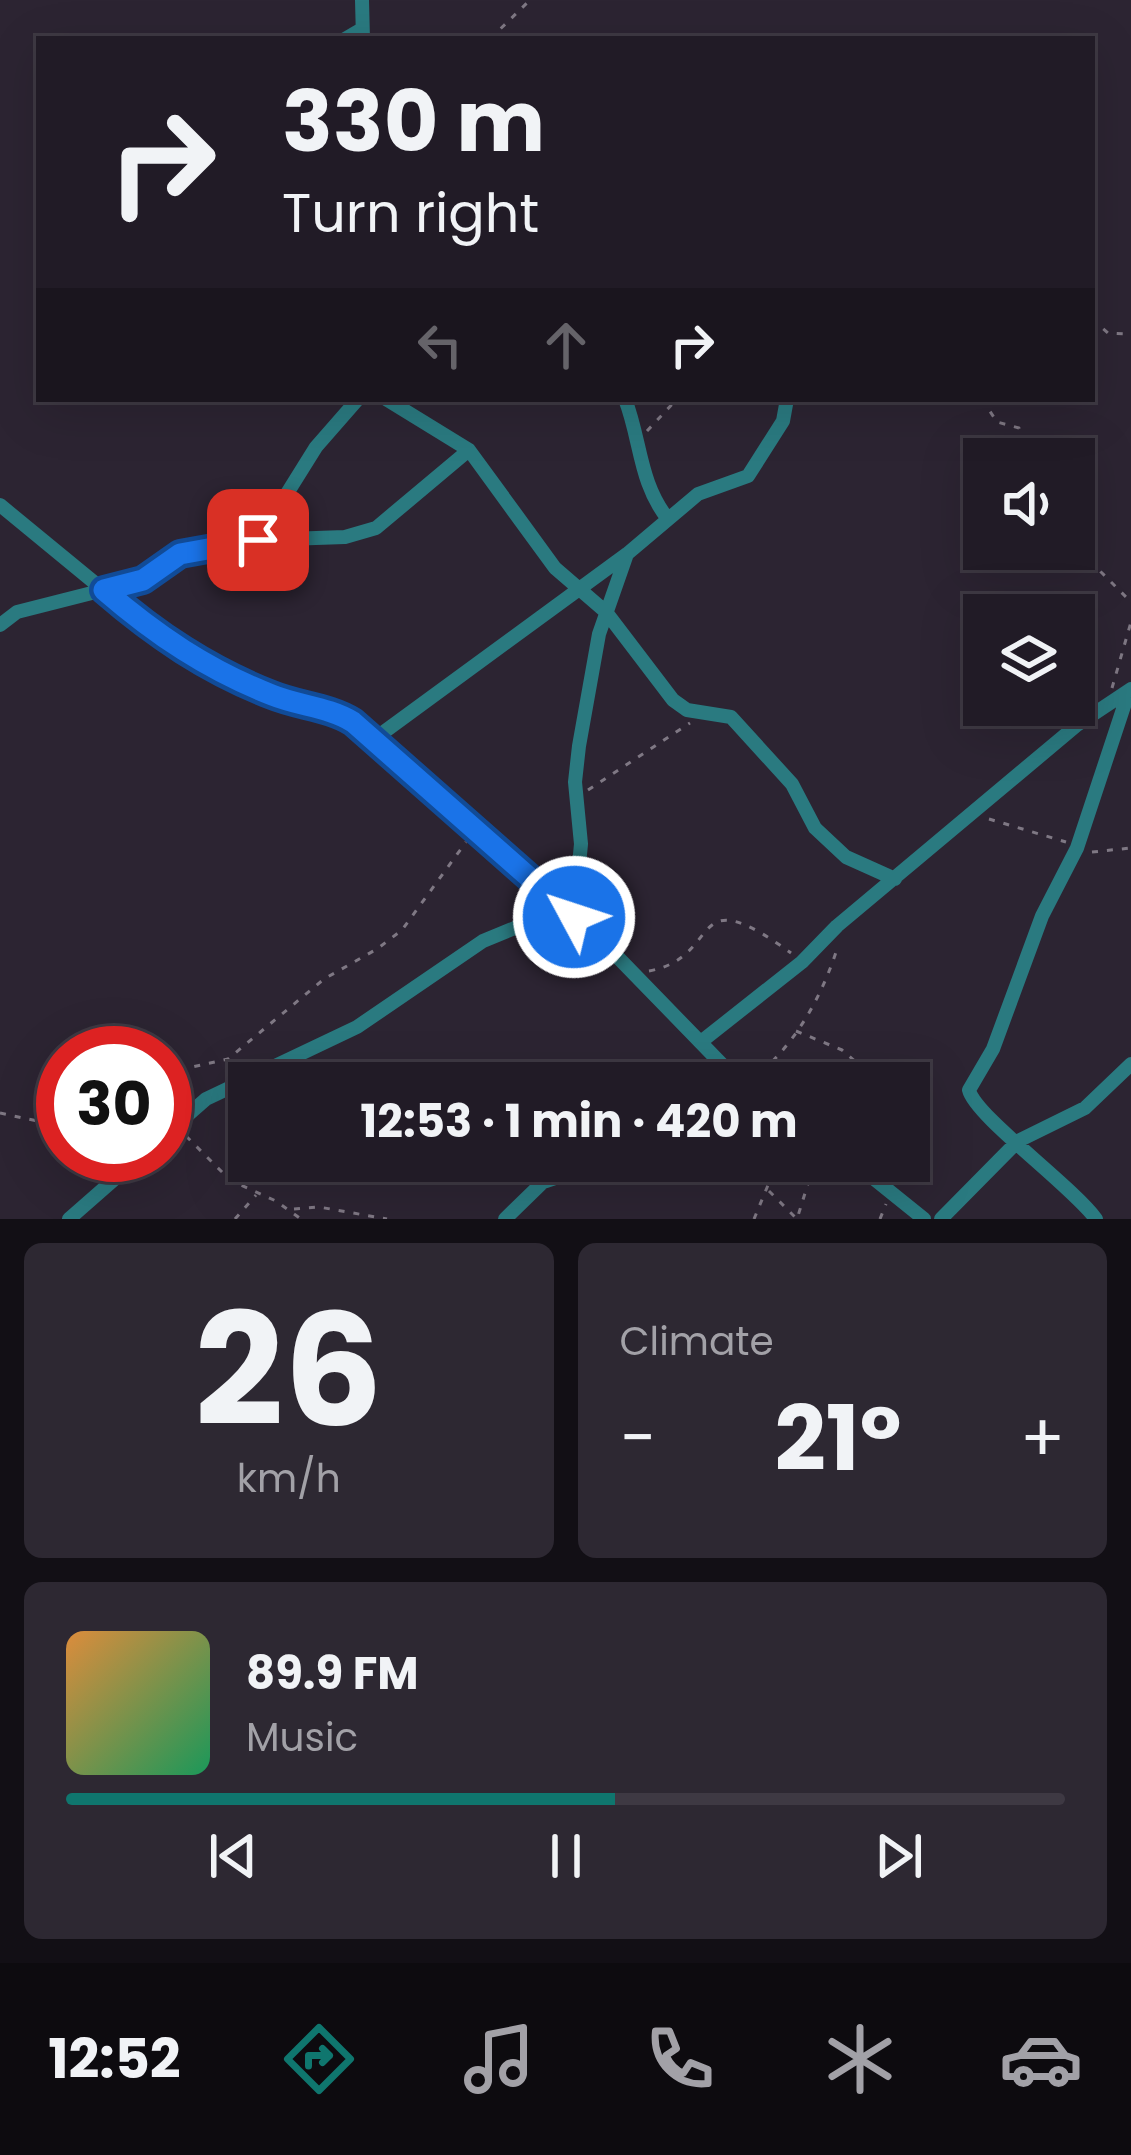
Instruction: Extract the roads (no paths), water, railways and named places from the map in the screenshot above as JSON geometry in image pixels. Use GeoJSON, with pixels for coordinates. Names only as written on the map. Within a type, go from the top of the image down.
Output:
{"type":"FeatureCollection","features":[{"type":"Feature","properties":{"kind":"street"},"geometry":{"type":"LineString","coordinates":[[362,0],[362,34]]}},
{"type":"Feature","properties":{"kind":"street"},"geometry":{"type":"LineString","coordinates":[[258,540],[316,447],[355,402]]}},
{"type":"Feature","properties":{"kind":"street"},"geometry":{"type":"LineString","coordinates":[[391,402],[469,450],[577,591],[606,612],[673,700],[687,710],[730,717],[795,788],[808,820],[846,857],[895,879]]}},
{"type":"Feature","properties":{"kind":"street"},"geometry":{"type":"LineString","coordinates":[[626,402],[652,500],[668,519]]}},
{"type":"Feature","properties":{"kind":"street"},"geometry":{"type":"LineString","coordinates":[[373,740],[627,554],[698,494],[754,470],[783,421],[786,402]]}},
{"type":"Feature","properties":{"kind":"street"},"geometry":{"type":"LineString","coordinates":[[0,625],[17,612],[143,580],[180,554],[258,540],[345,537],[376,528],[469,450]]}},
{"type":"Feature","properties":{"kind":"street"},"geometry":{"type":"LineString","coordinates":[[0,505],[198,662],[274,696],[339,714],[373,740],[574,917],[722,1062]]}},
{"type":"Feature","properties":{"kind":"street"},"geometry":{"type":"LineString","coordinates":[[574,917],[581,844],[576,797],[579,746],[606,612],[627,554]]}},
{"type":"Feature","properties":{"kind":"street"},"geometry":{"type":"LineString","coordinates":[[702,1041],[1108,702],[1130,690]]}},
{"type":"Feature","properties":{"kind":"street"},"geometry":{"type":"LineString","coordinates":[[1096,1219],[1018,1141],[976,1108],[969,1090],[1003,1027],[1042,916],[1077,848],[1130,690]]}},
{"type":"Feature","properties":{"kind":"street"},"geometry":{"type":"LineString","coordinates":[[192,1112],[206,1100],[357,1027],[482,941],[522,926],[574,917]]}},
{"type":"Feature","properties":{"kind":"street"},"geometry":{"type":"LineString","coordinates":[[941,1219],[1018,1141],[1085,1108],[1131,1064]]}},
{"type":"Feature","properties":{"kind":"street"},"geometry":{"type":"LineString","coordinates":[[69,1219],[111,1182]]}},
{"type":"Feature","properties":{"kind":"street"},"geometry":{"type":"LineString","coordinates":[[505,1219],[543,1182]]}},
{"type":"Feature","properties":{"kind":"street"},"geometry":{"type":"LineString","coordinates":[[879,1182],[924,1219]]}}]}
